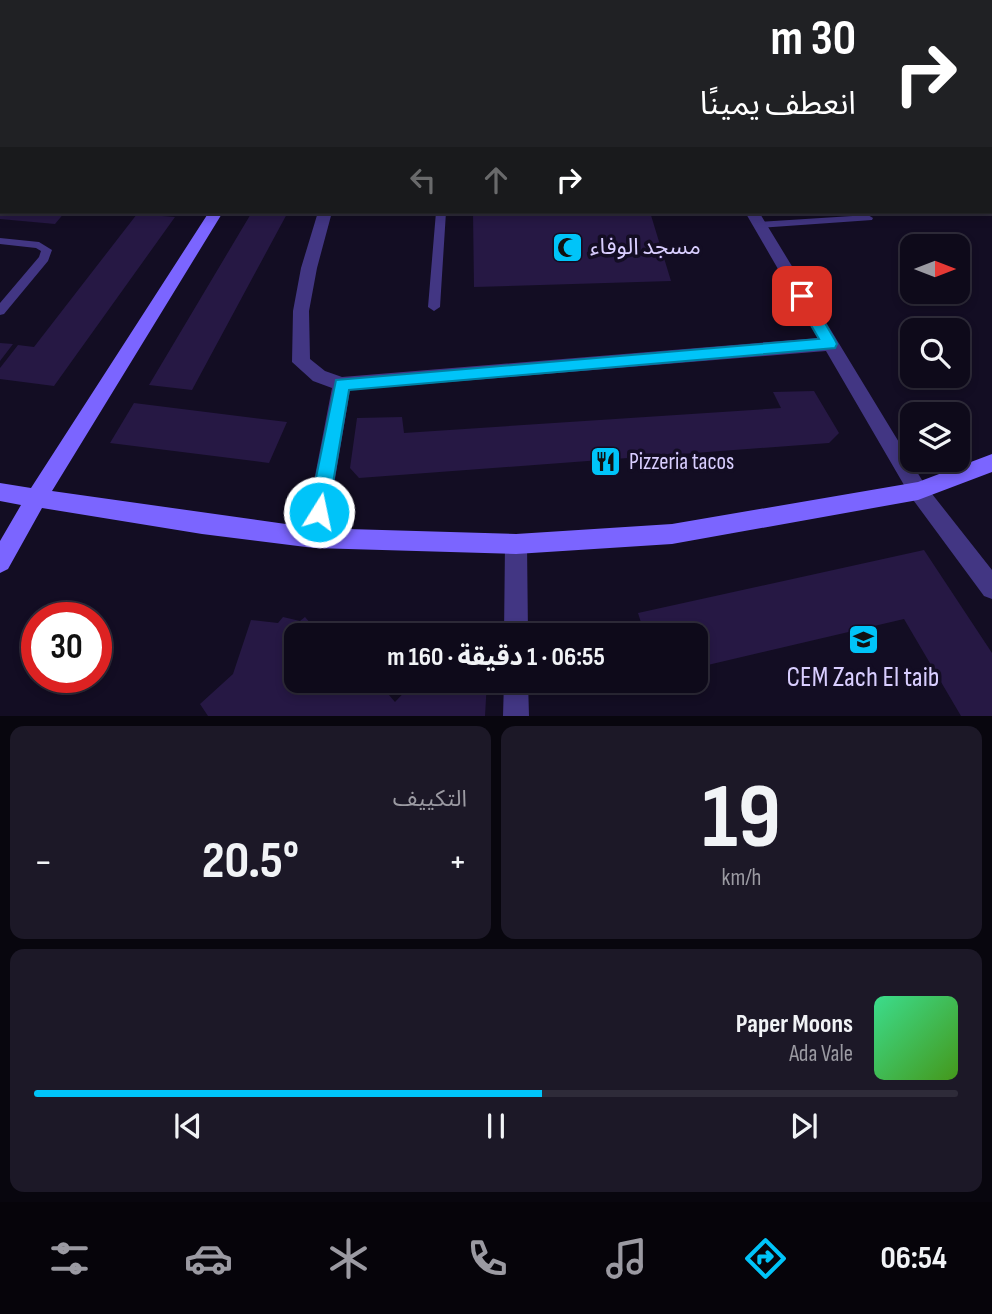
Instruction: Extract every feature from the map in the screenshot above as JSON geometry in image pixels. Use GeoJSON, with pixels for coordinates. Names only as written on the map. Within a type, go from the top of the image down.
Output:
{"type":"FeatureCollection","features":[{"type":"Feature","properties":{"kind":"street"},"geometry":{"type":"LineString","coordinates":[[0,562],[37,497],[215,214]]}},
{"type":"Feature","properties":{"kind":"street"},"geometry":{"type":"LineString","coordinates":[[325,214],[309,268],[301,311],[301,362],[318,376],[342,384],[829,344]]}},
{"type":"Feature","properties":{"kind":"street"},"geometry":{"type":"LineString","coordinates":[[756,218],[918,491],[992,588]]}},
{"type":"Feature","properties":{"kind":"street"},"geometry":{"type":"LineString","coordinates":[[314,538],[342,384]]}},
{"type":"Feature","properties":{"kind":"street"},"geometry":{"type":"LineString","coordinates":[[0,492],[202,524],[314,538],[516,544],[672,534],[918,491],[992,463]]}},
{"type":"Feature","properties":{"kind":"street"},"geometry":{"type":"LineString","coordinates":[[516,544],[516,623]]}},
{"type":"Feature","properties":{"kind":"street"},"geometry":{"type":"LineString","coordinates":[[516,693],[516,716]]}},
{"type":"Feature","properties":{"kind":"lane"},"geometry":{"type":"LineString","coordinates":[[434,306],[441,214]]}},
{"type":"Feature","properties":{"kind":"lane"},"geometry":{"type":"LineString","coordinates":[[756,218],[868,218]]}},
{"type":"Feature","properties":{"kind":"lane"},"geometry":{"type":"LineString","coordinates":[[0,312],[44,258],[47,250],[39,245],[2,244]]}},
{"type":"Feature","properties":{"kind":"building"},"geometry":{"type":"Polygon","coordinates":[[[0,214],[63,214],[55,224],[0,219],[0,214]]]}},
{"type":"Feature","properties":{"kind":"building"},"geometry":{"type":"Polygon","coordinates":[[[137,214],[175,217],[54,386],[0,379],[0,368],[18,345],[34,347],[137,214]]]}},
{"type":"Feature","properties":{"kind":"building"},"geometry":{"type":"Polygon","coordinates":[[[251,214],[287,214],[192,390],[149,385],[251,214]]]}},
{"type":"Feature","properties":{"kind":"building","name":"مسجد الوفاء"},"geometry":{"type":"Polygon","coordinates":[[[473,214],[651,214],[671,281],[474,287],[473,214]]]}},
{"type":"Feature","properties":{"kind":"building"},"geometry":{"type":"Polygon","coordinates":[[[0,343],[13,344],[0,361],[0,343]]]}},
{"type":"Feature","properties":{"kind":"building"},"geometry":{"type":"Polygon","coordinates":[[[814,391],[839,433],[829,443],[359,478],[350,468],[357,418],[402,417],[404,433],[781,408],[773,392],[814,391]]]}},
{"type":"Feature","properties":{"kind":"building"},"geometry":{"type":"Polygon","coordinates":[[[134,403],[287,422],[269,463],[110,443],[134,403]]]}},
{"type":"Feature","properties":{"kind":"building"},"geometry":{"type":"Polygon","coordinates":[[[924,550],[992,653],[992,716],[961,716],[904,619],[708,665],[708,623],[641,623],[638,613],[924,550]]]}},
{"type":"Feature","properties":{"kind":"building"},"geometry":{"type":"Polygon","coordinates":[[[283,617],[300,621],[305,617],[310,623],[284,623],[284,693],[387,693],[395,702],[404,693],[486,693],[485,716],[208,716],[200,704],[233,674],[251,620],[278,623],[283,617]]]}},
{"type":"Feature","properties":{"kind":"place","name":"مسجد الوفاء"},"geometry":{"type":"Point","coordinates":[567,247]}},
{"type":"Feature","properties":{"kind":"place","name":"Pizzeria tacos"},"geometry":{"type":"Point","coordinates":[606,462]}},
{"type":"Feature","properties":{"kind":"place","name":"CEM Zach El taib"},"geometry":{"type":"Point","coordinates":[863,640]}},
{"type":"Feature","properties":{"kind":"route"},"geometry":{"type":"LineString","coordinates":[[319,512],[342,384],[829,344],[802,296]]}}]}
